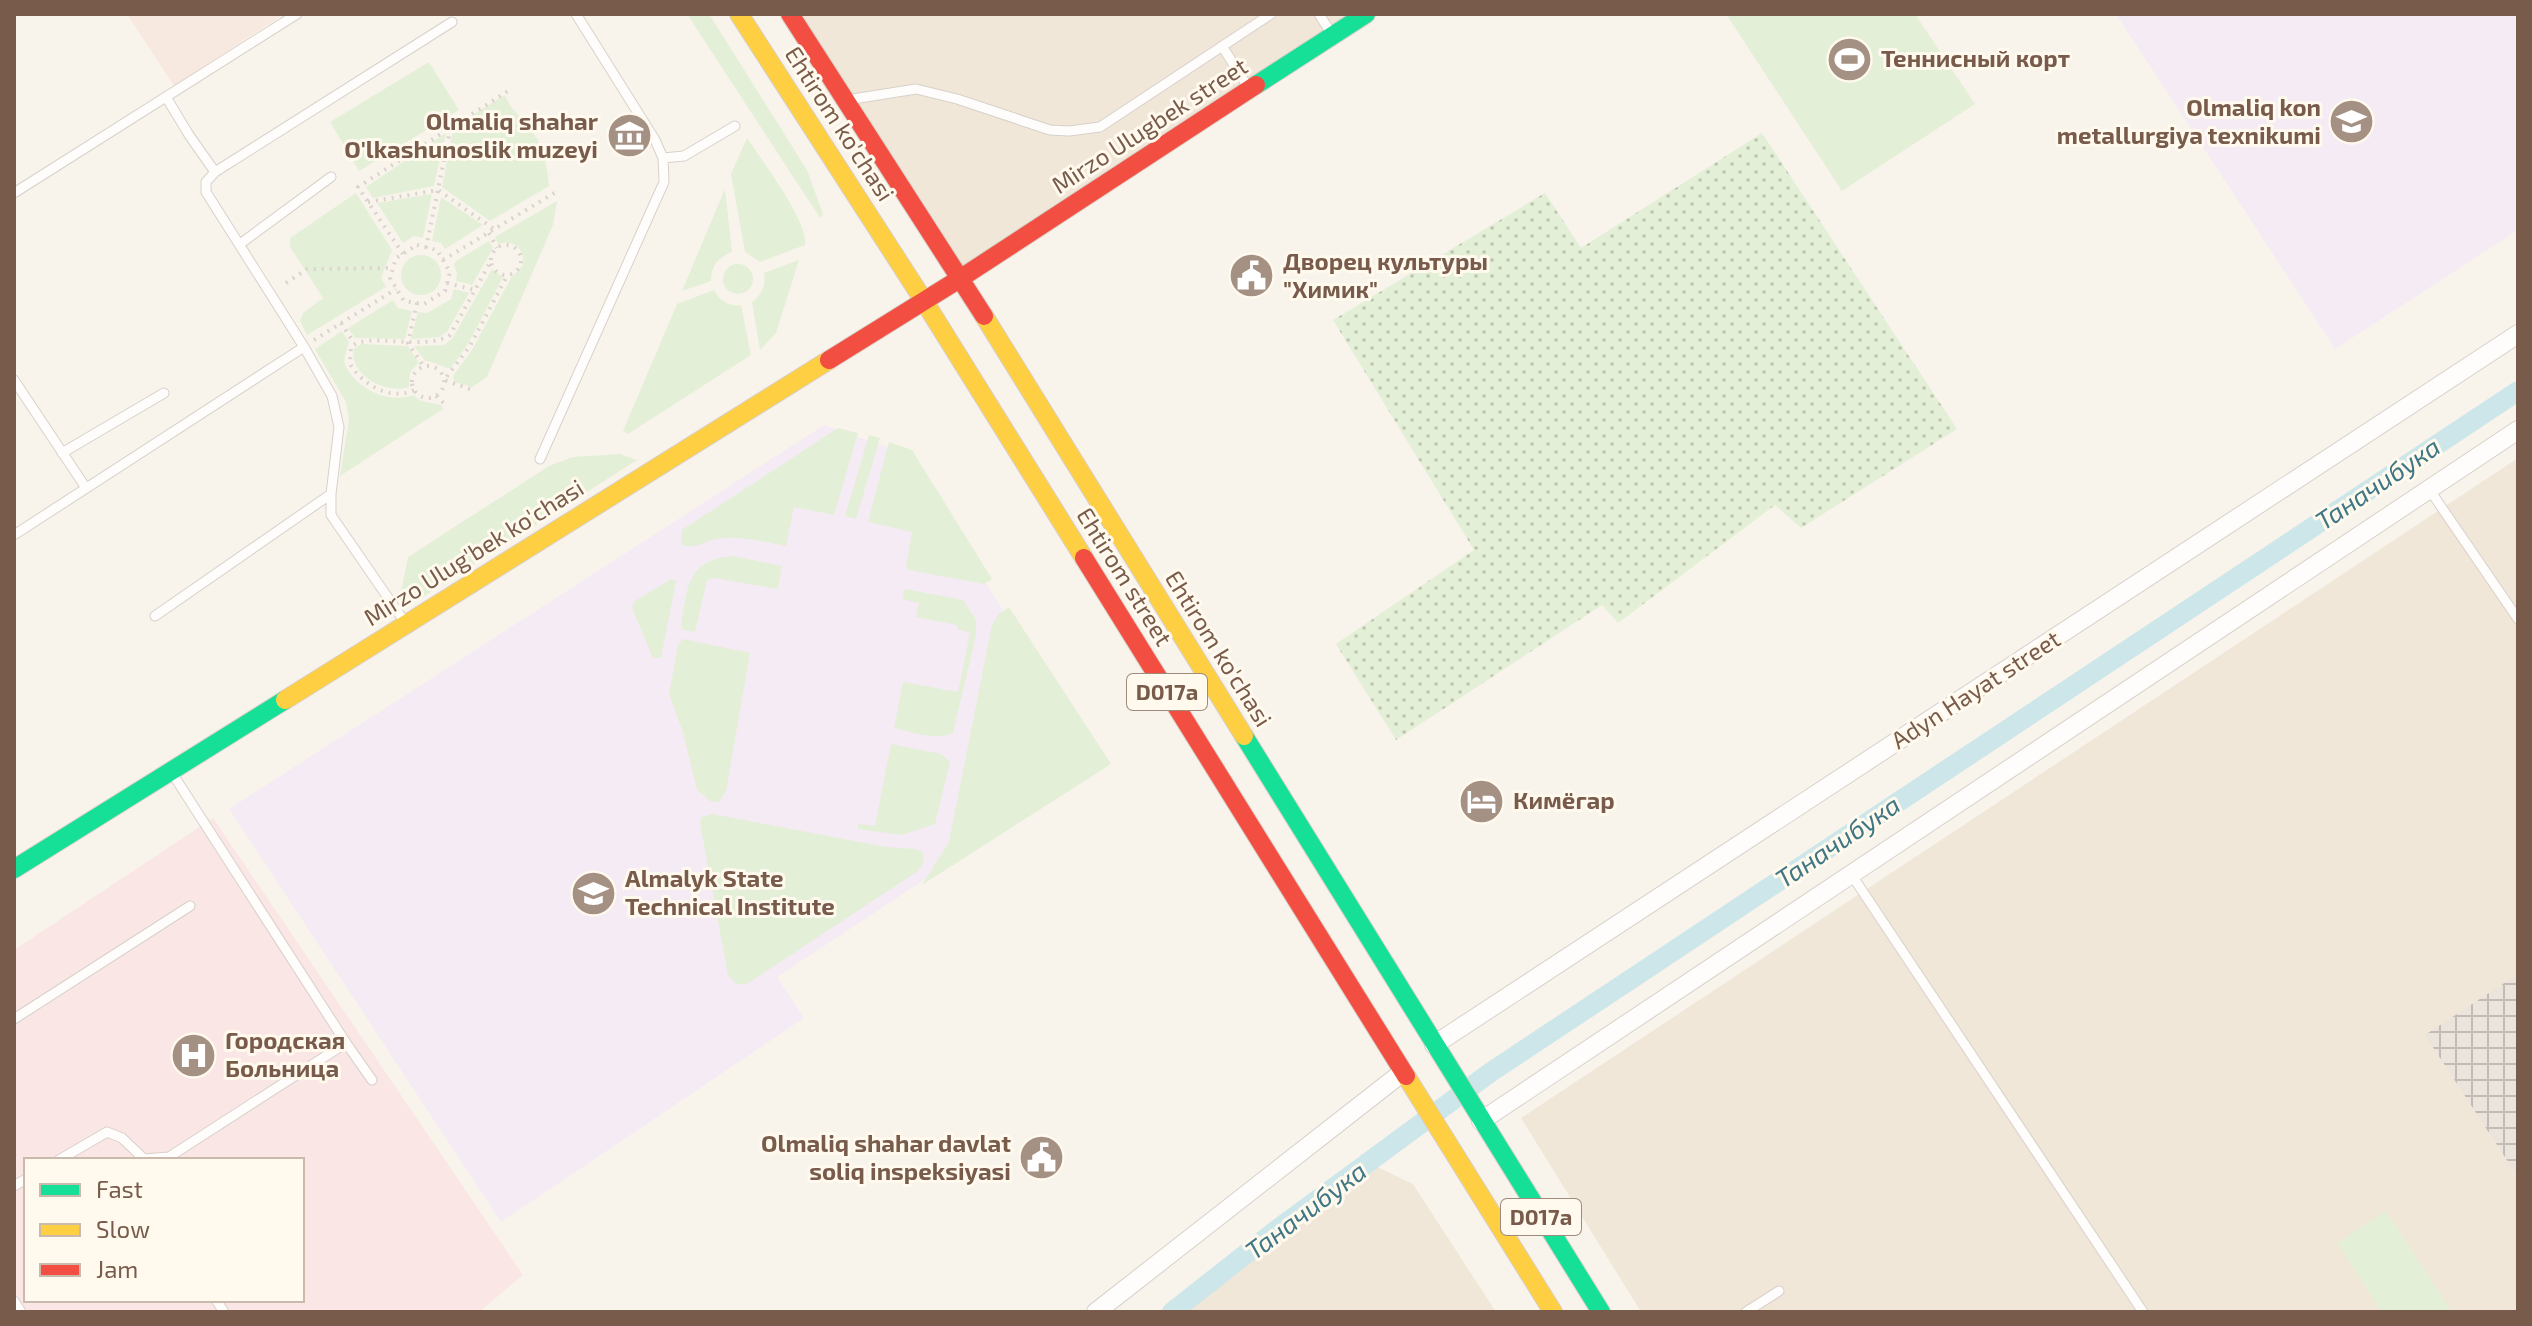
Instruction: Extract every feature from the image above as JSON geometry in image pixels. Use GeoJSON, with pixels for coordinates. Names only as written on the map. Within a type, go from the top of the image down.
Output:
{"type":"FeatureCollection","features":[{"type":"Feature","properties":{"kind":"main road","name":"Ehtirom ko'chasi"},"geometry":{"type":"LineString","coordinates":[[739,14],[924,301]]}},
{"type":"Feature","properties":{"kind":"main road","name":"Ehtirom ko'chasi"},"geometry":{"type":"LineString","coordinates":[[790,14],[961,278],[1601,1312]]}},
{"type":"Feature","properties":{"kind":"main road","name":"Mirzo Ulugbek street"},"geometry":{"type":"LineString","coordinates":[[961,278],[1366,14]]}},
{"type":"Feature","properties":{"kind":"main road","name":"Mirzo Ulug'bek ko'chasi"},"geometry":{"type":"LineString","coordinates":[[14,869],[961,278]]}},
{"type":"Feature","properties":{"kind":"main road","name":"Ehtirom street"},"geometry":{"type":"LineString","coordinates":[[924,301],[1406,1077]]}},
{"type":"Feature","properties":{"kind":"main road","name":"D017a"},"geometry":{"type":"LineString","coordinates":[[1406,1077],[1553,1312]]}},
{"type":"Feature","properties":{"kind":"street","name":"Adyn Hayat street"},"geometry":{"type":"LineString","coordinates":[[1434,1045],[2518,334]]}},
{"type":"Feature","properties":{"kind":"street"},"geometry":{"type":"LineString","coordinates":[[1481,1121],[2518,430]]}},
{"type":"Feature","properties":{"kind":"street"},"geometry":{"type":"LineString","coordinates":[[1096,1312],[1406,1077]]}},
{"type":"Feature","properties":{"kind":"lane"},"geometry":{"type":"LineString","coordinates":[[14,193],[297,14]]}},
{"type":"Feature","properties":{"kind":"lane"},"geometry":{"type":"LineString","coordinates":[[540,459],[664,182],[663,158],[655,140],[576,14]]}},
{"type":"Feature","properties":{"kind":"lane"},"geometry":{"type":"LineString","coordinates":[[846,100],[916,89],[957,99],[1050,130],[1100,127],[1271,14]]}},
{"type":"Feature","properties":{"kind":"lane"},"geometry":{"type":"LineString","coordinates":[[1319,14],[1333,36]]}},
{"type":"Feature","properties":{"kind":"lane"},"geometry":{"type":"LineString","coordinates":[[406,624],[331,515],[339,427],[332,396],[205,189],[206,182],[215,172],[452,22]]}},
{"type":"Feature","properties":{"kind":"lane"},"geometry":{"type":"LineString","coordinates":[[1222,46],[1250,90]]}},
{"type":"Feature","properties":{"kind":"lane"},"geometry":{"type":"LineString","coordinates":[[166,97],[215,172]]}},
{"type":"Feature","properties":{"kind":"lane"},"geometry":{"type":"LineString","coordinates":[[663,158],[684,156],[735,126]]}},
{"type":"Feature","properties":{"kind":"lane"},"geometry":{"type":"LineString","coordinates":[[240,244],[331,177]]}},
{"type":"Feature","properties":{"kind":"lane"},"geometry":{"type":"LineString","coordinates":[[14,535],[304,347]]}},
{"type":"Feature","properties":{"kind":"lane"},"geometry":{"type":"LineString","coordinates":[[14,380],[86,488]]}},
{"type":"Feature","properties":{"kind":"lane"},"geometry":{"type":"LineString","coordinates":[[62,453],[164,393]]}},
{"type":"Feature","properties":{"kind":"lane"},"geometry":{"type":"LineString","coordinates":[[2429,489],[2518,619]]}},
{"type":"Feature","properties":{"kind":"lane"},"geometry":{"type":"LineString","coordinates":[[155,616],[331,494]]}},
{"type":"Feature","properties":{"kind":"lane"},"geometry":{"type":"LineString","coordinates":[[171,770],[372,1080]]}},
{"type":"Feature","properties":{"kind":"lane"},"geometry":{"type":"LineString","coordinates":[[1851,874],[2143,1312]]}},
{"type":"Feature","properties":{"kind":"lane"},"geometry":{"type":"LineString","coordinates":[[14,1019],[190,906]]}},
{"type":"Feature","properties":{"kind":"lane"},"geometry":{"type":"LineString","coordinates":[[161,1158],[169,1157],[346,1043]]}},
{"type":"Feature","properties":{"kind":"lane"},"geometry":{"type":"LineString","coordinates":[[62,1158],[107,1132],[122,1138],[142,1158]]}},
{"type":"Feature","properties":{"kind":"lane"},"geometry":{"type":"LineString","coordinates":[[1746,1312],[1779,1291]]}},
{"type":"Feature","properties":{"kind":"lane"},"geometry":{"type":"LineString","coordinates":[[14,1301],[21,1312]]}},
{"type":"Feature","properties":{"kind":"path"},"geometry":{"type":"LineString","coordinates":[[403,254],[358,187],[508,91]]}},
{"type":"Feature","properties":{"kind":"path"},"geometry":{"type":"LineString","coordinates":[[426,248],[451,126]]}},
{"type":"Feature","properties":{"kind":"path"},"geometry":{"type":"LineString","coordinates":[[368,202],[438,190],[494,229]]}},
{"type":"Feature","properties":{"kind":"path"},"geometry":{"type":"LineString","coordinates":[[443,260],[556,192]]}},
{"type":"Feature","properties":{"kind":"path"},"geometry":{"type":"LineString","coordinates":[[489,233],[497,248]]}},
{"type":"Feature","properties":{"kind":"path"},"geometry":{"type":"LineString","coordinates":[[417,245],[437,250],[450,272],[445,291],[424,304],[404,301],[390,278],[396,258],[403,254],[417,245]]}},
{"type":"Feature","properties":{"kind":"path"},"geometry":{"type":"LineString","coordinates":[[414,390],[391,394],[367,382],[350,364],[348,356],[354,343],[408,343],[442,340],[450,335],[492,254],[497,248],[508,245],[520,253],[518,268],[508,274],[470,346],[444,380],[443,389],[436,396],[426,398],[414,390],[412,380],[424,367],[438,369],[444,380],[470,389]]}},
{"type":"Feature","properties":{"kind":"path"},"geometry":{"type":"LineString","coordinates":[[491,261],[497,271],[508,274]]}},
{"type":"Feature","properties":{"kind":"path"},"geometry":{"type":"LineString","coordinates":[[286,283],[307,269],[393,268]]}},
{"type":"Feature","properties":{"kind":"path"},"geometry":{"type":"LineString","coordinates":[[447,283],[475,290]]}},
{"type":"Feature","properties":{"kind":"path"},"geometry":{"type":"LineString","coordinates":[[304,347],[396,289]]}},
{"type":"Feature","properties":{"kind":"path"},"geometry":{"type":"LineString","coordinates":[[417,303],[408,343],[424,367]]}},
{"type":"Feature","properties":{"kind":"path"},"geometry":{"type":"LineString","coordinates":[[341,323],[354,343]]}},
{"type":"Feature","properties":{"kind":"path"},"geometry":{"type":"LineString","coordinates":[[436,396],[447,406]]}},
{"type":"Feature","properties":{"kind":"shaded area"},"geometry":{"type":"Polygon","coordinates":[[[127,14],[284,14],[174,86],[127,14]]]}},
{"type":"Feature","properties":{"kind":"shaded area"},"geometry":{"type":"Polygon","coordinates":[[[790,14],[1366,14],[961,278],[790,14]]]}},
{"type":"Feature","properties":{"kind":"shaded area","name":"Olmaliq kon metallurgiya texnikumi"},"geometry":{"type":"Polygon","coordinates":[[[2116,14],[2518,14],[2518,230],[2335,349],[2116,14]]]}},
{"type":"Feature","properties":{"kind":"shaded area","name":"Almalyk State Technical Institute"},"geometry":{"type":"Polygon","coordinates":[[[824,425],[904,453],[1100,764],[777,977],[804,1018],[501,1222],[229,809],[824,425]]]}},
{"type":"Feature","properties":{"kind":"shaded area"},"geometry":{"type":"Polygon","coordinates":[[[2518,458],[2518,1312],[1641,1312],[1521,1118],[2518,458]]]}},
{"type":"Feature","properties":{"kind":"shaded area","name":"Городская Больница"},"geometry":{"type":"Polygon","coordinates":[[[213,818],[523,1275],[479,1312],[14,1312],[14,950],[213,818]]]}},
{"type":"Feature","properties":{"kind":"shaded area"},"geometry":{"type":"Polygon","coordinates":[[[2518,974],[2518,1177],[2425,1035],[2518,974]]]}},
{"type":"Feature","properties":{"kind":"shaded area"},"geometry":{"type":"Polygon","coordinates":[[[1367,1162],[1413,1184],[1496,1312],[1165,1312],[1367,1162]]]}},
{"type":"Feature","properties":{"kind":"green space"},"geometry":{"type":"Polygon","coordinates":[[[687,14],[709,14],[807,170],[823,214],[820,218],[687,14]]]}},
{"type":"Feature","properties":{"kind":"green space","name":"Теннисный корт"},"geometry":{"type":"Polygon","coordinates":[[[1726,14],[1915,14],[1975,104],[1842,191],[1726,14]]]}},
{"type":"Feature","properties":{"kind":"green space"},"geometry":{"type":"Polygon","coordinates":[[[429,62],[459,110],[359,171],[330,122],[429,62]]]}},
{"type":"Feature","properties":{"kind":"green space"},"geometry":{"type":"Polygon","coordinates":[[[505,95],[539,144],[549,186],[490,221],[442,187],[453,131],[461,122],[505,95]]]}},
{"type":"Feature","properties":{"kind":"green space"},"geometry":{"type":"Polygon","coordinates":[[[446,133],[434,186],[373,198],[366,187],[446,133]]]}},
{"type":"Feature","properties":{"kind":"green space"},"geometry":{"type":"Polygon","coordinates":[[[1762,133],[1957,429],[1801,528],[1775,505],[1618,623],[1602,605],[1396,740],[1336,644],[1474,550],[1333,320],[1545,193],[1581,248],[1762,133]]]}},
{"type":"Feature","properties":{"kind":"green space"},"geometry":{"type":"Polygon","coordinates":[[[747,138],[793,207],[805,235],[805,245],[760,262],[745,252],[731,174],[747,138]]]}},
{"type":"Feature","properties":{"kind":"green space"},"geometry":{"type":"Polygon","coordinates":[[[725,189],[732,252],[717,262],[711,281],[682,291],[725,189]]]}},
{"type":"Feature","properties":{"kind":"green space"},"geometry":{"type":"Polygon","coordinates":[[[356,193],[392,250],[381,278],[386,287],[307,335],[300,321],[303,313],[323,298],[290,247],[290,238],[356,193]]]}},
{"type":"Feature","properties":{"kind":"green space"},"geometry":{"type":"Polygon","coordinates":[[[432,194],[423,238],[414,236],[403,243],[377,203],[432,194]]]}},
{"type":"Feature","properties":{"kind":"green space"},"geometry":{"type":"Polygon","coordinates":[[[441,197],[483,225],[445,249],[441,243],[432,241],[441,197]]]}},
{"type":"Feature","properties":{"kind":"green space"},"geometry":{"type":"Polygon","coordinates":[[[557,201],[553,225],[487,377],[472,387],[455,382],[455,373],[472,350],[511,278],[523,265],[522,254],[517,247],[509,243],[498,244],[495,237],[557,201]]]}},
{"type":"Feature","properties":{"kind":"green space"},"geometry":{"type":"Polygon","coordinates":[[[489,241],[493,248],[472,285],[456,281],[456,261],[489,241]]]}},
{"type":"Feature","properties":{"kind":"green space"},"geometry":{"type":"Polygon","coordinates":[[[421,255],[435,261],[441,275],[435,289],[421,295],[407,289],[401,275],[407,261],[421,255]]]}},
{"type":"Feature","properties":{"kind":"green space"},"geometry":{"type":"Polygon","coordinates":[[[799,260],[776,333],[760,350],[752,302],[762,289],[764,273],[799,260]]]}},
{"type":"Feature","properties":{"kind":"green space"},"geometry":{"type":"Polygon","coordinates":[[[738,264],[748,269],[753,279],[748,289],[738,294],[728,289],[723,279],[728,269],[738,264]]]}},
{"type":"Feature","properties":{"kind":"green space"},"geometry":{"type":"Polygon","coordinates":[[[492,269],[503,277],[468,344],[451,368],[425,361],[414,346],[444,345],[452,339],[492,269]]]}},
{"type":"Feature","properties":{"kind":"green space"},"geometry":{"type":"Polygon","coordinates":[[[454,289],[469,293],[447,332],[439,337],[411,339],[418,312],[427,313],[451,299],[454,289]]]}},
{"type":"Feature","properties":{"kind":"green space"},"geometry":{"type":"Polygon","coordinates":[[[714,290],[725,302],[741,305],[751,355],[628,434],[623,431],[677,304],[714,290]]]}},
{"type":"Feature","properties":{"kind":"green space"},"geometry":{"type":"Polygon","coordinates":[[[393,300],[398,308],[412,311],[405,339],[355,338],[348,328],[393,300]]]}},
{"type":"Feature","properties":{"kind":"green space"},"geometry":{"type":"Polygon","coordinates":[[[342,331],[349,342],[345,364],[358,382],[375,393],[395,398],[413,395],[421,401],[441,405],[443,409],[340,476],[349,420],[346,402],[315,349],[342,331]]]}},
{"type":"Feature","properties":{"kind":"green space"},"geometry":{"type":"Polygon","coordinates":[[[361,344],[408,346],[419,363],[410,372],[409,387],[390,388],[363,375],[354,358],[354,349],[361,344]]]}},
{"type":"Feature","properties":{"kind":"green space"},"geometry":{"type":"Polygon","coordinates":[[[838,428],[858,433],[834,515],[794,507],[786,546],[734,538],[694,546],[681,544],[682,530],[838,428]]]}},
{"type":"Feature","properties":{"kind":"green space"},"geometry":{"type":"Polygon","coordinates":[[[869,435],[880,438],[856,519],[845,516],[869,435]]]}},
{"type":"Feature","properties":{"kind":"green space"},"geometry":{"type":"Polygon","coordinates":[[[889,442],[912,450],[992,579],[984,584],[909,570],[906,566],[912,532],[868,522],[889,442]]]}},
{"type":"Feature","properties":{"kind":"green space"},"geometry":{"type":"Polygon","coordinates":[[[620,454],[637,460],[404,609],[401,592],[408,557],[549,466],[573,457],[620,454]]]}},
{"type":"Feature","properties":{"kind":"green space"},"geometry":{"type":"Polygon","coordinates":[[[733,556],[782,566],[778,589],[714,578],[707,580],[695,632],[683,630],[683,612],[692,578],[706,563],[733,556]]]}},
{"type":"Feature","properties":{"kind":"green space"},"geometry":{"type":"Polygon","coordinates":[[[671,579],[676,581],[661,658],[653,658],[632,608],[635,601],[671,579]]]}},
{"type":"Feature","properties":{"kind":"green space"},"geometry":{"type":"Polygon","coordinates":[[[905,589],[963,600],[976,620],[976,635],[953,733],[924,735],[894,728],[903,682],[958,692],[970,633],[957,629],[957,625],[916,617],[919,603],[902,599],[905,589]]]}},
{"type":"Feature","properties":{"kind":"green space"},"geometry":{"type":"Polygon","coordinates":[[[1009,607],[1111,764],[922,885],[949,842],[992,625],[998,615],[1009,607]]]}},
{"type":"Feature","properties":{"kind":"green space"},"geometry":{"type":"Polygon","coordinates":[[[683,639],[750,653],[726,791],[719,802],[710,801],[697,790],[683,732],[669,694],[678,645],[683,639]]]}},
{"type":"Feature","properties":{"kind":"green space"},"geometry":{"type":"Polygon","coordinates":[[[891,744],[941,754],[950,762],[935,824],[902,835],[858,829],[858,824],[875,826],[891,744]]]}},
{"type":"Feature","properties":{"kind":"green space"},"geometry":{"type":"Polygon","coordinates":[[[712,814],[886,847],[915,849],[923,852],[924,861],[918,871],[747,984],[736,984],[728,975],[700,823],[702,817],[712,814]]]}},
{"type":"Feature","properties":{"kind":"green space"},"geometry":{"type":"Polygon","coordinates":[[[2386,1211],[2450,1309],[2445,1312],[2382,1312],[2337,1243],[2386,1211]]]}},
{"type":"Feature","properties":{"kind":"waterway","name":"Таначибука"},"geometry":{"type":"LineString","coordinates":[[1172,1312],[1279,1228],[1491,1072],[2518,391]]}},
{"type":"Feature","properties":{"kind":"traffic: fast"},"geometry":{"type":"LineString","coordinates":[[1256,85],[1366,14]]}},
{"type":"Feature","properties":{"kind":"traffic: fast"},"geometry":{"type":"LineString","coordinates":[[14,869],[285,700]]}},
{"type":"Feature","properties":{"kind":"traffic: fast"},"geometry":{"type":"LineString","coordinates":[[1244,736],[1601,1312]]}},
{"type":"Feature","properties":{"kind":"traffic: slow"},"geometry":{"type":"LineString","coordinates":[[739,14],[924,301],[1084,558]]}},
{"type":"Feature","properties":{"kind":"traffic: slow"},"geometry":{"type":"LineString","coordinates":[[984,316],[1244,736]]}},
{"type":"Feature","properties":{"kind":"traffic: slow"},"geometry":{"type":"LineString","coordinates":[[285,700],[829,360]]}},
{"type":"Feature","properties":{"kind":"traffic: slow"},"geometry":{"type":"LineString","coordinates":[[1406,1076],[1553,1312]]}},
{"type":"Feature","properties":{"kind":"traffic: jam"},"geometry":{"type":"LineString","coordinates":[[790,14],[984,316]]}},
{"type":"Feature","properties":{"kind":"traffic: jam"},"geometry":{"type":"LineString","coordinates":[[829,360],[961,278],[1256,85]]}},
{"type":"Feature","properties":{"kind":"traffic: jam"},"geometry":{"type":"LineString","coordinates":[[1084,558],[1406,1076]]}},
{"type":"Feature","properties":{"kind":"place","name":"Теннисный корт"},"geometry":{"type":"Point","coordinates":[1850,59]}},
{"type":"Feature","properties":{"kind":"place","name":"Olmaliq kon metallurgiya texnikumi"},"geometry":{"type":"Point","coordinates":[2352,122]}},
{"type":"Feature","properties":{"kind":"place","name":"Olmaliq shahar O'lkashunoslik muzeyi"},"geometry":{"type":"Point","coordinates":[629,136]}},
{"type":"Feature","properties":{"kind":"place","name":"Дворец культуры \"Химик\""},"geometry":{"type":"Point","coordinates":[1252,276]}},
{"type":"Feature","properties":{"kind":"place","name":"Кимёгар"},"geometry":{"type":"Point","coordinates":[1482,801]}},
{"type":"Feature","properties":{"kind":"place","name":"Almalyk State Technical Institute"},"geometry":{"type":"Point","coordinates":[594,893]}},
{"type":"Feature","properties":{"kind":"place","name":"Городская Больница"},"geometry":{"type":"Point","coordinates":[194,1055]}},
{"type":"Feature","properties":{"kind":"place","name":"Olmaliq shahar davlat soliq inspeksiyasi"},"geometry":{"type":"Point","coordinates":[1042,1158]}}]}
